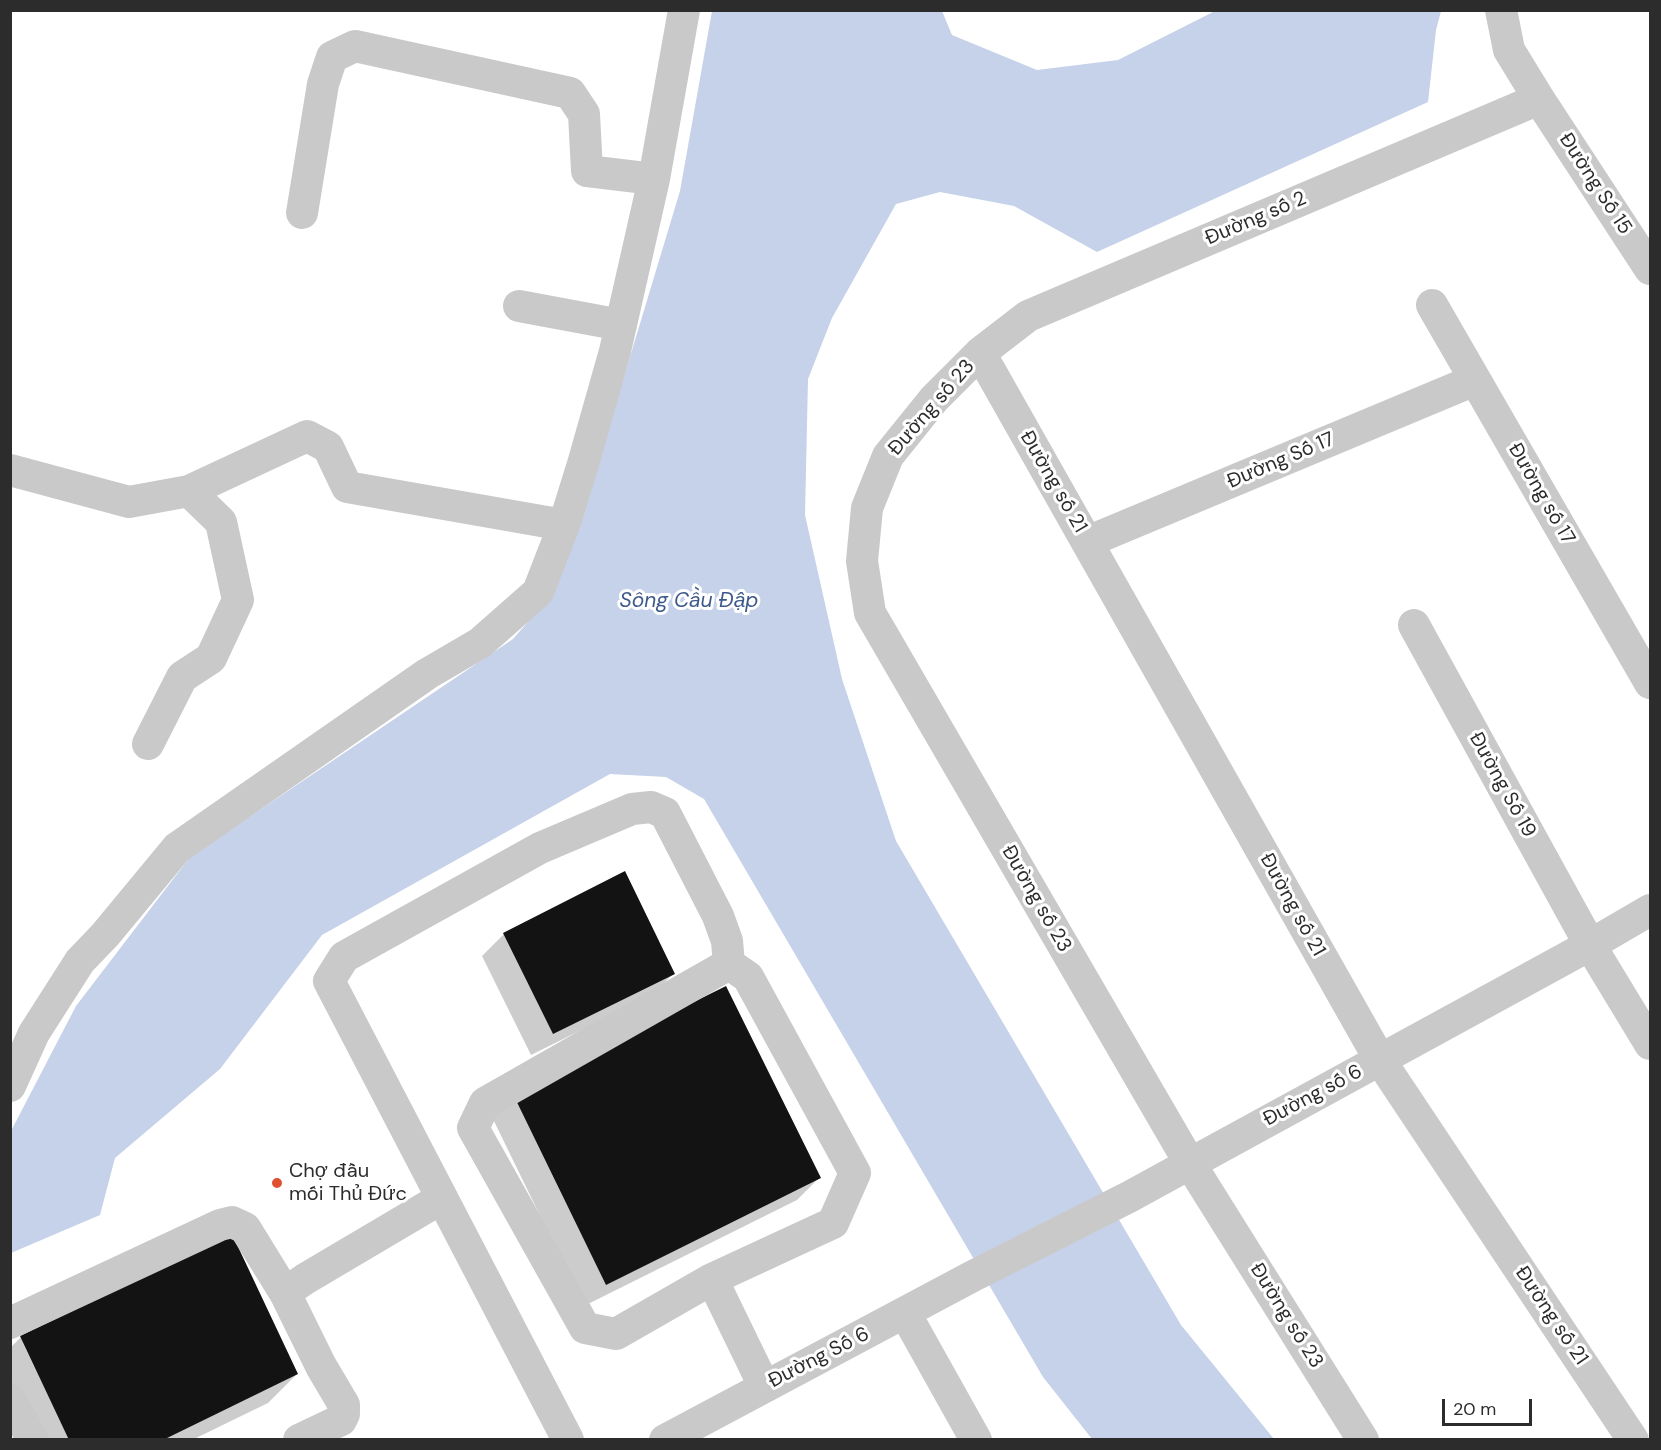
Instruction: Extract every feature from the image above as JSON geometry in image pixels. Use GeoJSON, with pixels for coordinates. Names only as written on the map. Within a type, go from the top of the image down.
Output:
{"type":"FeatureCollection","features":[{"type":"Feature","properties":{"kind":"street"},"geometry":{"type":"LineString","coordinates":[[10,1086],[34,1033],[80,961],[105,935],[177,848],[427,674],[480,643],[538,592],[564,525],[583,464],[621,325],[654,179],[684,10]]}},
{"type":"Feature","properties":{"kind":"street"},"geometry":{"type":"LineString","coordinates":[[1501,10],[1509,50],[1539,99]]}},
{"type":"Feature","properties":{"kind":"street"},"geometry":{"type":"LineString","coordinates":[[302,213],[323,84],[332,57],[356,46],[570,93],[584,114],[587,171],[654,179]]}},
{"type":"Feature","properties":{"kind":"street","name":"Đường Số 15"},"geometry":{"type":"LineString","coordinates":[[1539,99],[1650,268]]}},
{"type":"Feature","properties":{"kind":"street","name":"Đường số 2"},"geometry":{"type":"LineString","coordinates":[[980,353],[1028,316],[1539,99]]}},
{"type":"Feature","properties":{"kind":"street","name":"Đường số 17"},"geometry":{"type":"LineString","coordinates":[[1432,305],[1650,683]]}},
{"type":"Feature","properties":{"kind":"street"},"geometry":{"type":"LineString","coordinates":[[519,306],[621,325]]}},
{"type":"Feature","properties":{"kind":"street","name":"Đường số 21"},"geometry":{"type":"LineString","coordinates":[[980,353],[1380,1060],[1633,1440]]}},
{"type":"Feature","properties":{"kind":"street","name":"Đường số 23"},"geometry":{"type":"LineString","coordinates":[[980,353],[934,399],[888,456],[867,508],[862,561],[870,613],[1189,1162],[1363,1440]]}},
{"type":"Feature","properties":{"kind":"street","name":"Đường Số 17"},"geometry":{"type":"LineString","coordinates":[[1087,542],[1475,380]]}},
{"type":"Feature","properties":{"kind":"street"},"geometry":{"type":"LineString","coordinates":[[10,470],[129,502],[189,491],[307,436],[328,447],[347,487],[564,525]]}},
{"type":"Feature","properties":{"kind":"street"},"geometry":{"type":"LineString","coordinates":[[148,744],[182,677],[211,658],[238,600],[221,522],[189,491]]}},
{"type":"Feature","properties":{"kind":"street","name":"Đường Số 19"},"geometry":{"type":"LineString","coordinates":[[1414,625],[1590,945],[1650,1044]]}},
{"type":"Feature","properties":{"kind":"street"},"geometry":{"type":"LineString","coordinates":[[568,1440],[329,981],[344,957],[540,848],[632,809],[651,807],[665,813],[718,916],[727,941],[729,964]]}},
{"type":"Feature","properties":{"kind":"street","name":"Đường số 6"},"geometry":{"type":"LineString","coordinates":[[973,1276],[1129,1197],[1650,910]]}},
{"type":"Feature","properties":{"kind":"street"},"geometry":{"type":"LineString","coordinates":[[729,964],[748,977],[855,1173],[833,1223],[712,1279],[616,1334],[585,1328],[473,1128],[485,1103],[729,964]]}},
{"type":"Feature","properties":{"kind":"street"},"geometry":{"type":"LineString","coordinates":[[285,1293],[442,1198]]}},
{"type":"Feature","properties":{"kind":"street"},"geometry":{"type":"LineString","coordinates":[[10,1323],[232,1222],[245,1228],[285,1293],[321,1366],[344,1405],[341,1420],[300,1440]]}},
{"type":"Feature","properties":{"kind":"street","name":"Đường Số 6"},"geometry":{"type":"LineString","coordinates":[[665,1440],[973,1276]]}},
{"type":"Feature","properties":{"kind":"street"},"geometry":{"type":"LineString","coordinates":[[712,1279],[764,1386]]}},
{"type":"Feature","properties":{"kind":"street"},"geometry":{"type":"LineString","coordinates":[[905,1313],[976,1440]]}},
{"type":"Feature","properties":{"kind":"street"},"geometry":{"type":"LineString","coordinates":[[10,1399],[33,1440]]}},
{"type":"Feature","properties":{"kind":"water","name":"Sông Cầu Đập"},"geometry":{"type":"Polygon","coordinates":[[[712,11],[942,11],[952,35],[1037,70],[1118,60],[1215,11],[1441,11],[1436,30],[1428,102],[1097,252],[1014,206],[940,192],[896,204],[832,318],[808,379],[805,515],[842,679],[896,841],[1181,1325],[1274,1439],[1092,1439],[1043,1377],[704,799],[666,777],[610,774],[322,935],[220,1069],[115,1158],[100,1215],[11,1253],[11,1131],[76,1006],[190,857],[513,639],[546,601],[607,433],[680,191],[712,11]]]}},
{"type":"Feature","properties":{"kind":"building"},"geometry":{"type":"Polygon","coordinates":[[[625,871],[675,974],[553,1034],[503,933],[625,871]]]}},
{"type":"Feature","properties":{"kind":"building"},"geometry":{"type":"Polygon","coordinates":[[[726,986],[821,1178],[606,1285],[512,1092],[726,986]]]}},
{"type":"Feature","properties":{"kind":"building"},"geometry":{"type":"Polygon","coordinates":[[[232,1234],[298,1374],[163,1440],[69,1440],[20,1336],[232,1234]]]}},
{"type":"Feature","properties":{"kind":"place","name":"Chợ đầu mối Thủ Đức"},"geometry":{"type":"Point","coordinates":[277,1183]}}]}
